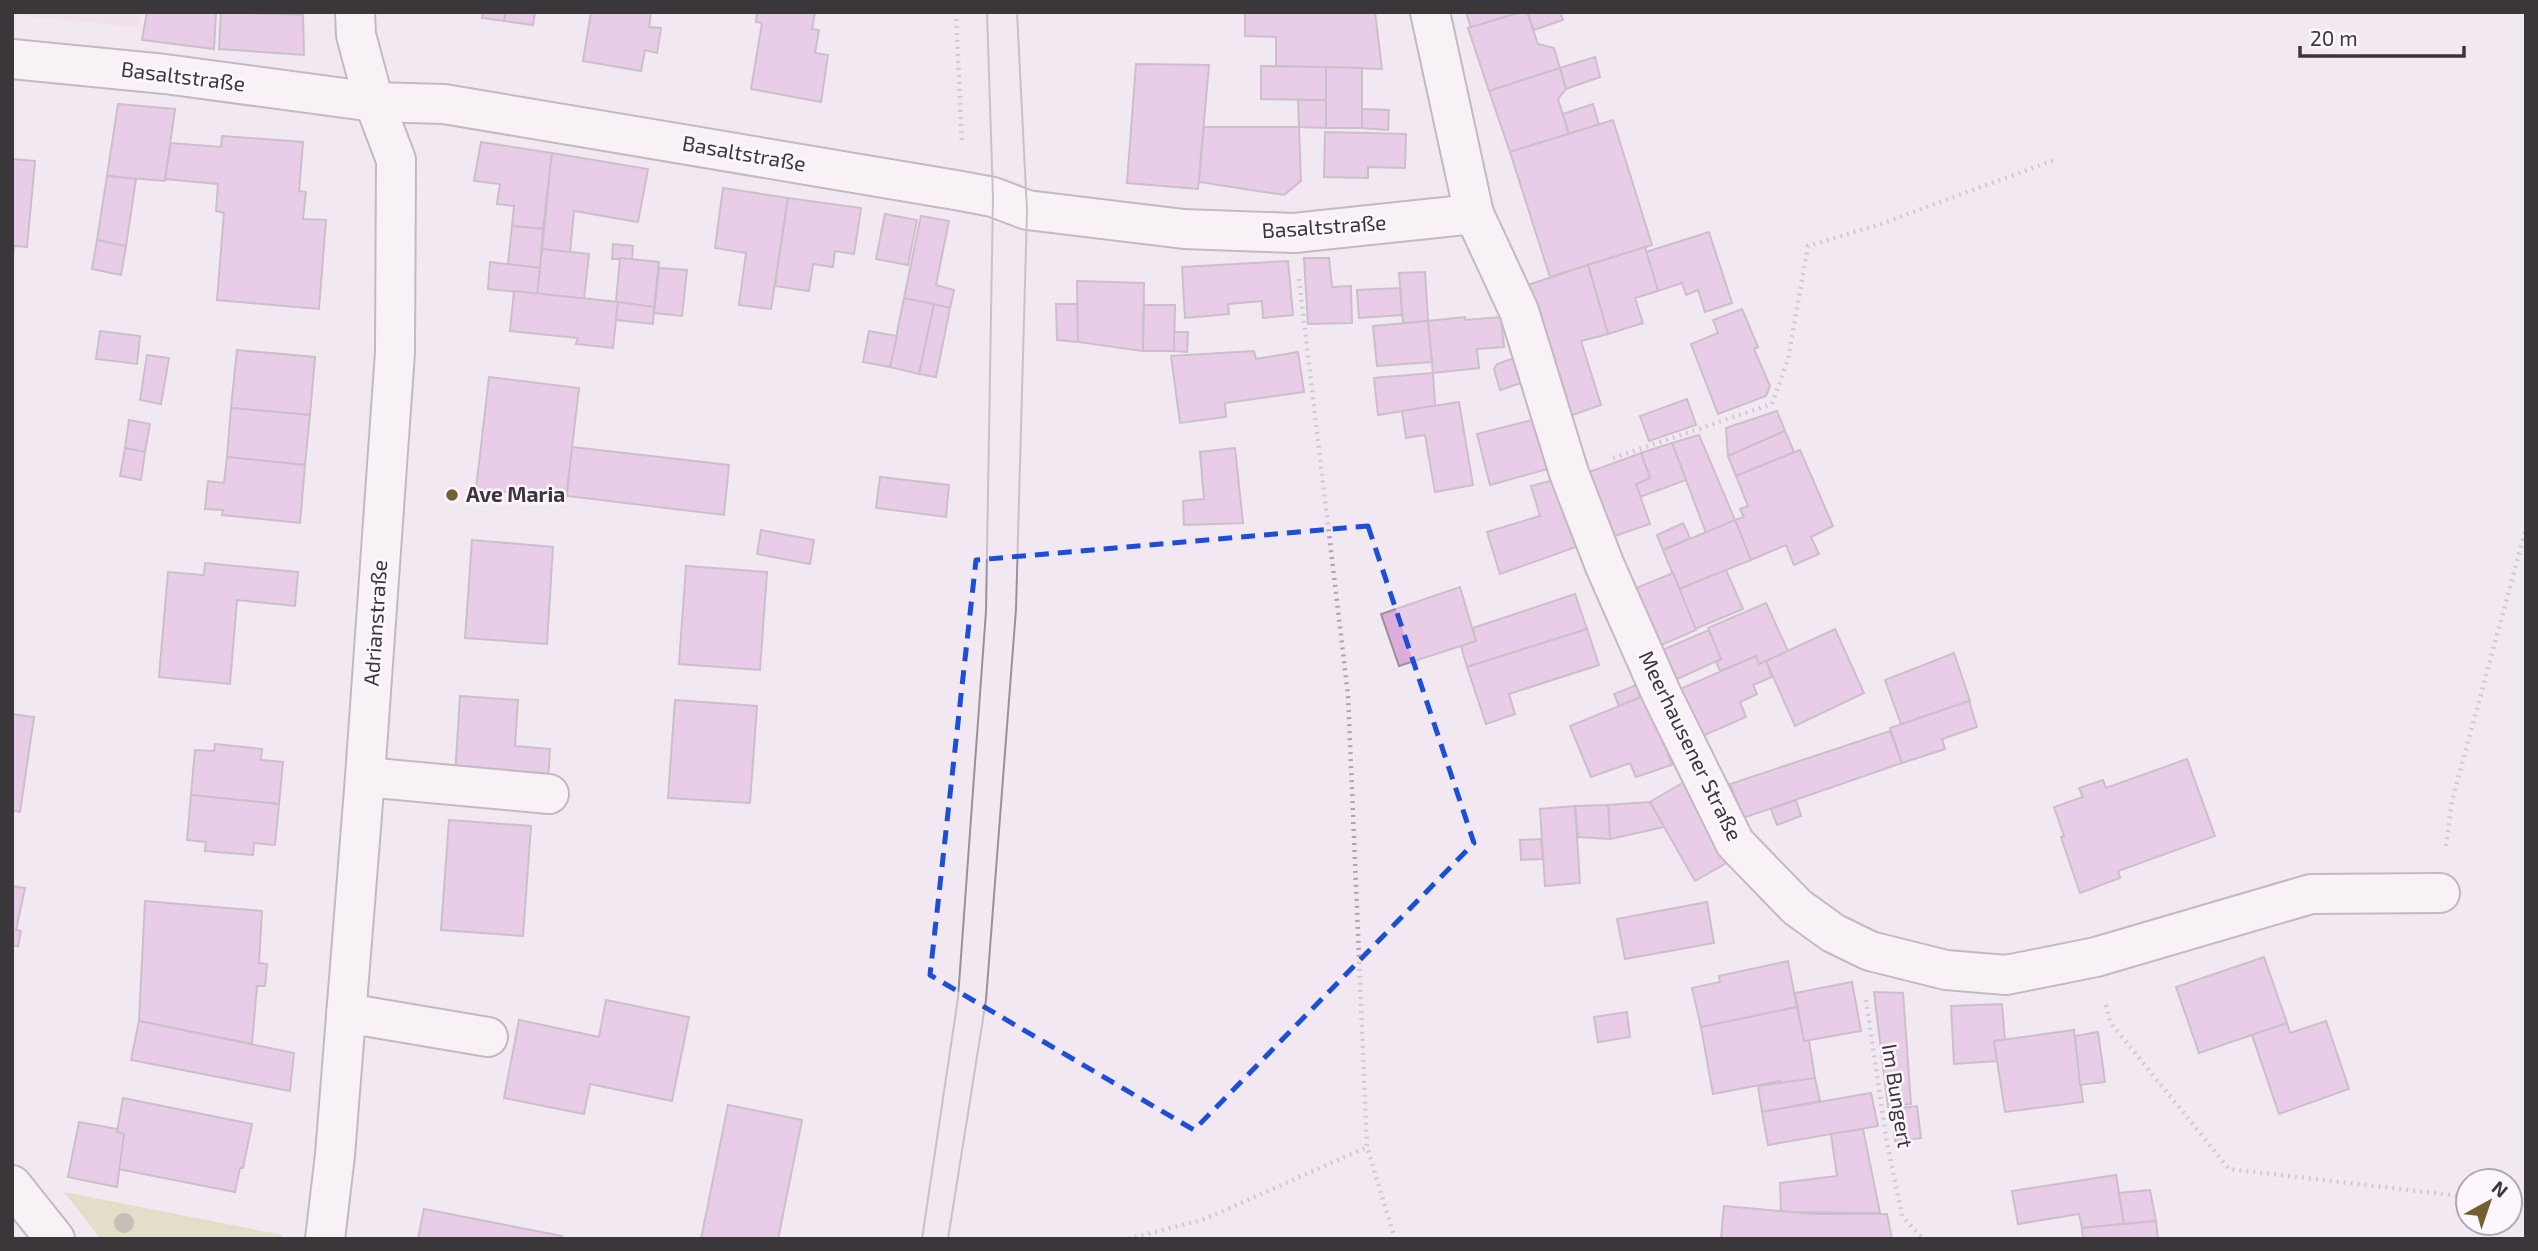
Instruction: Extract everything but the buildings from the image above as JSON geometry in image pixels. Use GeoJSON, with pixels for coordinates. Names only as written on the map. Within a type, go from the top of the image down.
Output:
{"type":"FeatureCollection","features":[{"type":"Feature","properties":{"kind":"street","name":"Adrianstraße"},"geometry":{"type":"LineString","coordinates":[[326,1239],[366,777],[395,352],[396,160],[374,102],[356,35],[355,12]]}},
{"type":"Feature","properties":{"kind":"street","name":"Meerhausener Straße"},"geometry":{"type":"LineString","coordinates":[[1430,12],[1474,214],[1519,311],[1569,473],[1605,566],[1662,695],[1735,843],[1797,907],[1833,933],[1870,951],[1946,970],[2006,975],[2096,957],[2311,894],[2440,892]]}},
{"type":"Feature","properties":{"kind":"street","name":"Basaltstraße"},"geometry":{"type":"LineString","coordinates":[[12,59],[165,74],[374,102],[444,104],[961,191],[993,197],[1027,210],[1184,229],[1294,233],[1474,214]]}},
{"type":"Feature","properties":{"kind":"street"},"geometry":{"type":"LineString","coordinates":[[366,777],[549,794]]}},
{"type":"Feature","properties":{"kind":"street"},"geometry":{"type":"LineString","coordinates":[[346,1013],[488,1037]]}},
{"type":"Feature","properties":{"kind":"street"},"geometry":{"type":"LineString","coordinates":[[12,1185],[55,1239]]}},
{"type":"Feature","properties":{"kind":"path"},"geometry":{"type":"LineString","coordinates":[[956,12],[962,119],[961,191]]}},
{"type":"Feature","properties":{"kind":"path"},"geometry":{"type":"LineString","coordinates":[[1569,473],[1772,404],[1788,359],[1808,246],[1878,225],[2054,160]]}},
{"type":"Feature","properties":{"kind":"path"},"geometry":{"type":"LineString","coordinates":[[1294,233],[1348,695],[1367,1147],[1395,1239]]}},
{"type":"Feature","properties":{"kind":"path"},"geometry":{"type":"LineString","coordinates":[[2440,892],[2452,801],[2526,528]]}},
{"type":"Feature","properties":{"kind":"path","name":"Im Bungert"},"geometry":{"type":"LineString","coordinates":[[1870,951],[1863,986],[1887,1143],[1902,1216],[1923,1239]]}},
{"type":"Feature","properties":{"kind":"path"},"geometry":{"type":"LineString","coordinates":[[2096,957],[2110,1022],[2229,1169],[2454,1195]]}},
{"type":"Feature","properties":{"kind":"path"},"geometry":{"type":"LineString","coordinates":[[1128,1239],[1205,1219],[1367,1147]]}},
{"type":"Feature","properties":{"kind":"highlighted area"},"geometry":{"type":"Polygon","coordinates":[[[1368,526],[1474,843],[1194,1130],[930,975],[976,560],[1368,526]]]}},
{"type":"Feature","properties":{"kind":"shaded area"},"geometry":{"type":"Polygon","coordinates":[[[12,12],[141,12],[139,27],[12,15],[12,12]]]}},
{"type":"Feature","properties":{"kind":"green space"},"geometry":{"type":"Polygon","coordinates":[[[64,1192],[282,1235],[282,1239],[101,1239],[64,1192]]]}},
{"type":"Feature","properties":{"kind":"tram line"},"geometry":{"type":"LineString","coordinates":[[922,1239],[958,998],[986,611],[993,197],[987,12]]}},
{"type":"Feature","properties":{"kind":"tram line"},"geometry":{"type":"LineString","coordinates":[[948,1239],[986,1000],[1016,609],[1027,210],[1017,12]]}},
{"type":"Feature","properties":{"kind":"place","name":"Ave Maria"},"geometry":{"type":"Point","coordinates":[452,495]}}]}
